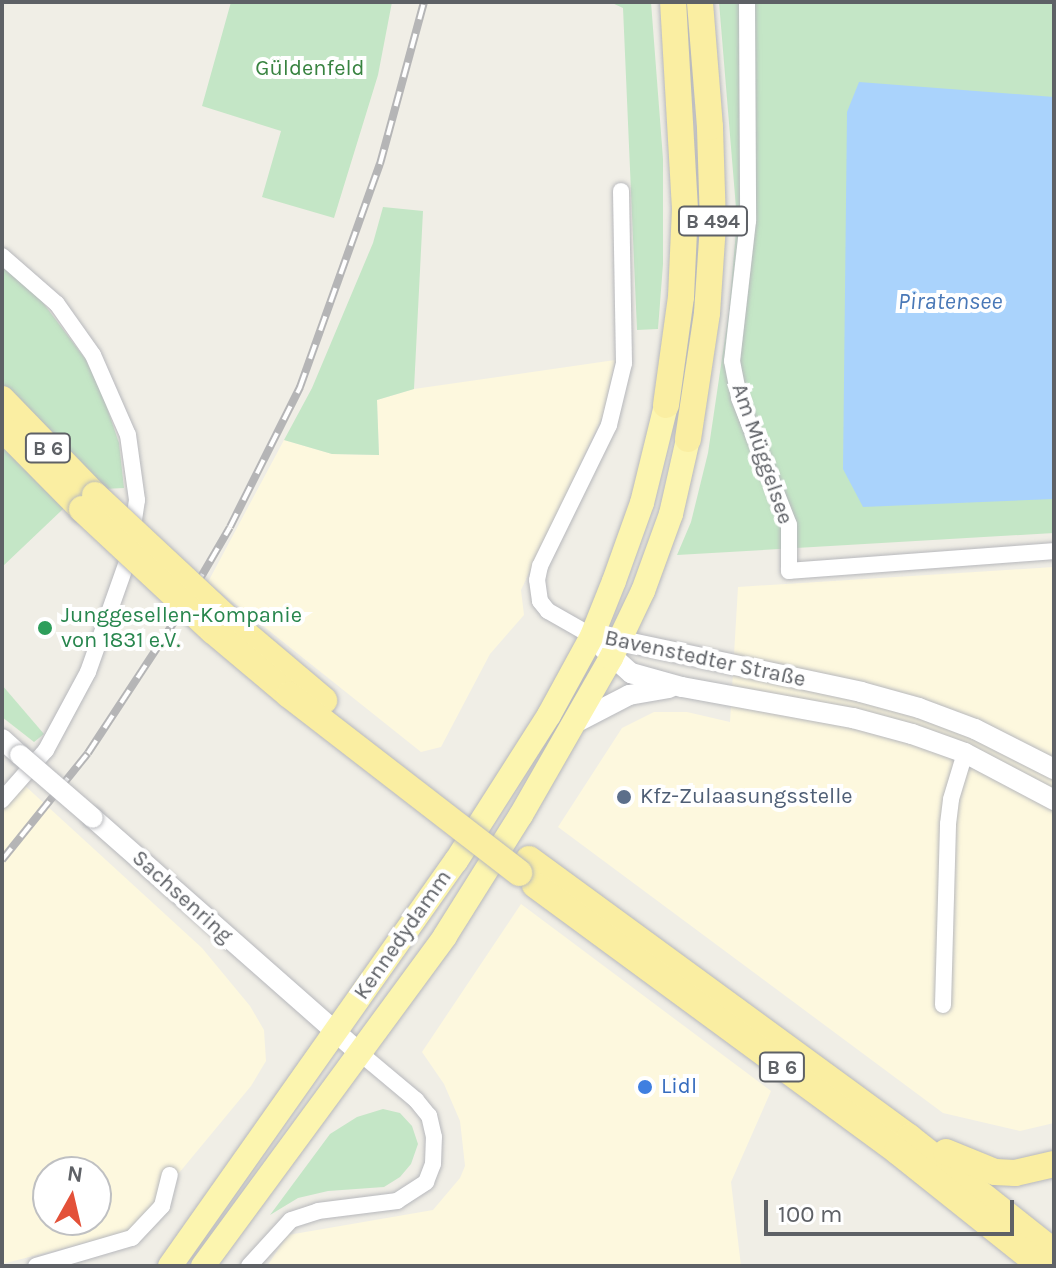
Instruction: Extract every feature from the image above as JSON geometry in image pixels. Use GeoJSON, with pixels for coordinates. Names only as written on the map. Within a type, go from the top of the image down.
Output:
{"type":"FeatureCollection","features":[{"type":"Feature","properties":{"kind":"highway","name":"B 494"},"geometry":{"type":"LineString","coordinates":[[666,405],[681,297],[685,209],[673,2]]}},
{"type":"Feature","properties":{"kind":"highway","name":"B 494"},"geometry":{"type":"LineString","coordinates":[[688,439],[707,313],[713,224],[710,127],[700,2]]}},
{"type":"Feature","properties":{"kind":"highway","name":"B 6"},"geometry":{"type":"LineString","coordinates":[[2,399],[88,502]]}},
{"type":"Feature","properties":{"kind":"highway","name":"B 6"},"geometry":{"type":"LineString","coordinates":[[2,428],[524,866],[897,1151],[1041,1266]]}},
{"type":"Feature","properties":{"kind":"highway","name":"B 6"},"geometry":{"type":"LineString","coordinates":[[524,866],[909,1137],[1054,1252]]}},
{"type":"Feature","properties":{"kind":"highway"},"geometry":{"type":"LineString","coordinates":[[909,1137],[995,1172],[1015,1173],[1054,1164]]}},
{"type":"Feature","properties":{"kind":"main road","name":"Kennedydamm"},"geometry":{"type":"LineString","coordinates":[[170,1266],[496,803],[592,636],[642,503],[666,405]]}},
{"type":"Feature","properties":{"kind":"main road","name":"B 494"},"geometry":{"type":"LineString","coordinates":[[616,648],[658,554],[688,439]]}},
{"type":"Feature","properties":{"kind":"main road","name":"Kennedydamm"},"geometry":{"type":"LineString","coordinates":[[203,1266],[445,936],[521,815],[616,648]]}},
{"type":"Feature","properties":{"kind":"street","name":"Am Müggelsee"},"geometry":{"type":"LineString","coordinates":[[747,2],[748,221],[732,361],[739,398],[780,494],[789,525],[789,571],[1054,551]]}},
{"type":"Feature","properties":{"kind":"street"},"geometry":{"type":"LineString","coordinates":[[592,636],[548,611],[540,601],[537,580],[540,566],[609,425],[624,363],[621,191]]}},
{"type":"Feature","properties":{"kind":"street"},"geometry":{"type":"LineString","coordinates":[[2,256],[57,304],[93,355],[128,435],[137,500],[128,559],[88,672],[46,750],[2,800]]}},
{"type":"Feature","properties":{"kind":"street","name":"Bavenstedter Straße"},"geometry":{"type":"LineString","coordinates":[[592,636],[616,648],[670,653],[861,692],[919,708],[975,729],[1054,769]]}},
{"type":"Feature","properties":{"kind":"street","name":"Bavenstedter Straße"},"geometry":{"type":"LineString","coordinates":[[616,648],[631,673],[682,687],[853,718],[965,753],[1032,785],[1054,800]]}},
{"type":"Feature","properties":{"kind":"street"},"geometry":{"type":"LineString","coordinates":[[573,724],[629,695],[682,687]]}},
{"type":"Feature","properties":{"kind":"street","name":"Sachsenring"},"geometry":{"type":"LineString","coordinates":[[2,739],[361,1054]]}},
{"type":"Feature","properties":{"kind":"street"},"geometry":{"type":"LineString","coordinates":[[943,1005],[948,824],[951,799],[965,753]]}},
{"type":"Feature","properties":{"kind":"street"},"geometry":{"type":"LineString","coordinates":[[249,1266],[291,1220],[318,1211],[397,1201],[426,1182],[433,1164],[434,1137],[429,1116],[416,1100],[361,1054]]}},
{"type":"Feature","properties":{"kind":"street"},"geometry":{"type":"LineString","coordinates":[[36,1266],[76,1260],[143,1231],[162,1206],[170,1175]]}},
{"type":"Feature","properties":{"kind":"shaded area"},"geometry":{"type":"Polygon","coordinates":[[[615,360],[603,415],[521,590],[524,615],[490,654],[441,747],[421,752],[208,582],[284,440],[332,454],[379,455],[377,400],[414,389],[615,360]]]}},
{"type":"Feature","properties":{"kind":"shaded area"},"geometry":{"type":"Polygon","coordinates":[[[1054,567],[1054,1123],[1020,1131],[943,1113],[558,827],[622,728],[654,712],[687,712],[730,722],[738,587],[1054,567]]]}},
{"type":"Feature","properties":{"kind":"shaded area"},"geometry":{"type":"Polygon","coordinates":[[[22,783],[202,948],[250,1006],[264,1030],[266,1061],[251,1086],[131,1231],[112,1236],[112,1156],[32,1156],[32,1236],[111,1236],[2,1264],[2,805],[22,783]]]}},
{"type":"Feature","properties":{"kind":"shaded area"},"geometry":{"type":"Polygon","coordinates":[[[521,904],[771,1091],[731,1182],[741,1266],[267,1266],[288,1235],[433,1210],[460,1178],[465,1166],[460,1121],[444,1084],[422,1052],[521,904]]]}},
{"type":"Feature","properties":{"kind":"green space","name":"Güldenfeld"},"geometry":{"type":"Polygon","coordinates":[[[231,2],[392,2],[378,75],[334,218],[262,197],[281,131],[202,106],[231,2]]]}},
{"type":"Feature","properties":{"kind":"green space"},"geometry":{"type":"Polygon","coordinates":[[[610,2],[651,2],[663,159],[663,264],[658,329],[637,330],[623,8],[610,2]]]}},
{"type":"Feature","properties":{"kind":"green space"},"geometry":{"type":"Polygon","coordinates":[[[719,2],[1054,2],[1054,533],[677,555],[691,522],[708,453],[729,311],[737,220],[719,2]]]}},
{"type":"Feature","properties":{"kind":"green space"},"geometry":{"type":"Polygon","coordinates":[[[383,207],[423,211],[414,389],[377,400],[379,455],[332,454],[284,440],[312,388],[373,243],[383,207]]]}},
{"type":"Feature","properties":{"kind":"green space"},"geometry":{"type":"Polygon","coordinates":[[[2,263],[35,292],[86,360],[102,393],[119,443],[124,488],[83,490],[2,567],[2,263]]]}},
{"type":"Feature","properties":{"kind":"green space"},"geometry":{"type":"Polygon","coordinates":[[[2,685],[44,734],[34,742],[2,717],[2,685]]]}},
{"type":"Feature","properties":{"kind":"green space"},"geometry":{"type":"Polygon","coordinates":[[[383,1109],[400,1113],[412,1126],[418,1144],[411,1164],[400,1177],[384,1187],[328,1191],[298,1198],[270,1215],[330,1134],[357,1117],[383,1109]]]}},
{"type":"Feature","properties":{"kind":"water","name":"Piratensee"},"geometry":{"type":"Polygon","coordinates":[[[859,82],[1054,97],[1054,499],[863,507],[843,469],[847,112],[859,82]]]}},
{"type":"Feature","properties":{"kind":"railway"},"geometry":{"type":"LineString","coordinates":[[2,860],[88,753],[180,613],[230,527],[300,387],[380,164],[424,2]]}},
{"type":"Feature","properties":{"kind":"place","name":"Junggesellen-Kompanie von 1831 e.V."},"geometry":{"type":"Point","coordinates":[45,628]}},
{"type":"Feature","properties":{"kind":"place","name":"Kfz-Zulaasungsstelle"},"geometry":{"type":"Point","coordinates":[624,797]}},
{"type":"Feature","properties":{"kind":"place","name":"Lidl"},"geometry":{"type":"Point","coordinates":[645,1087]}}]}
